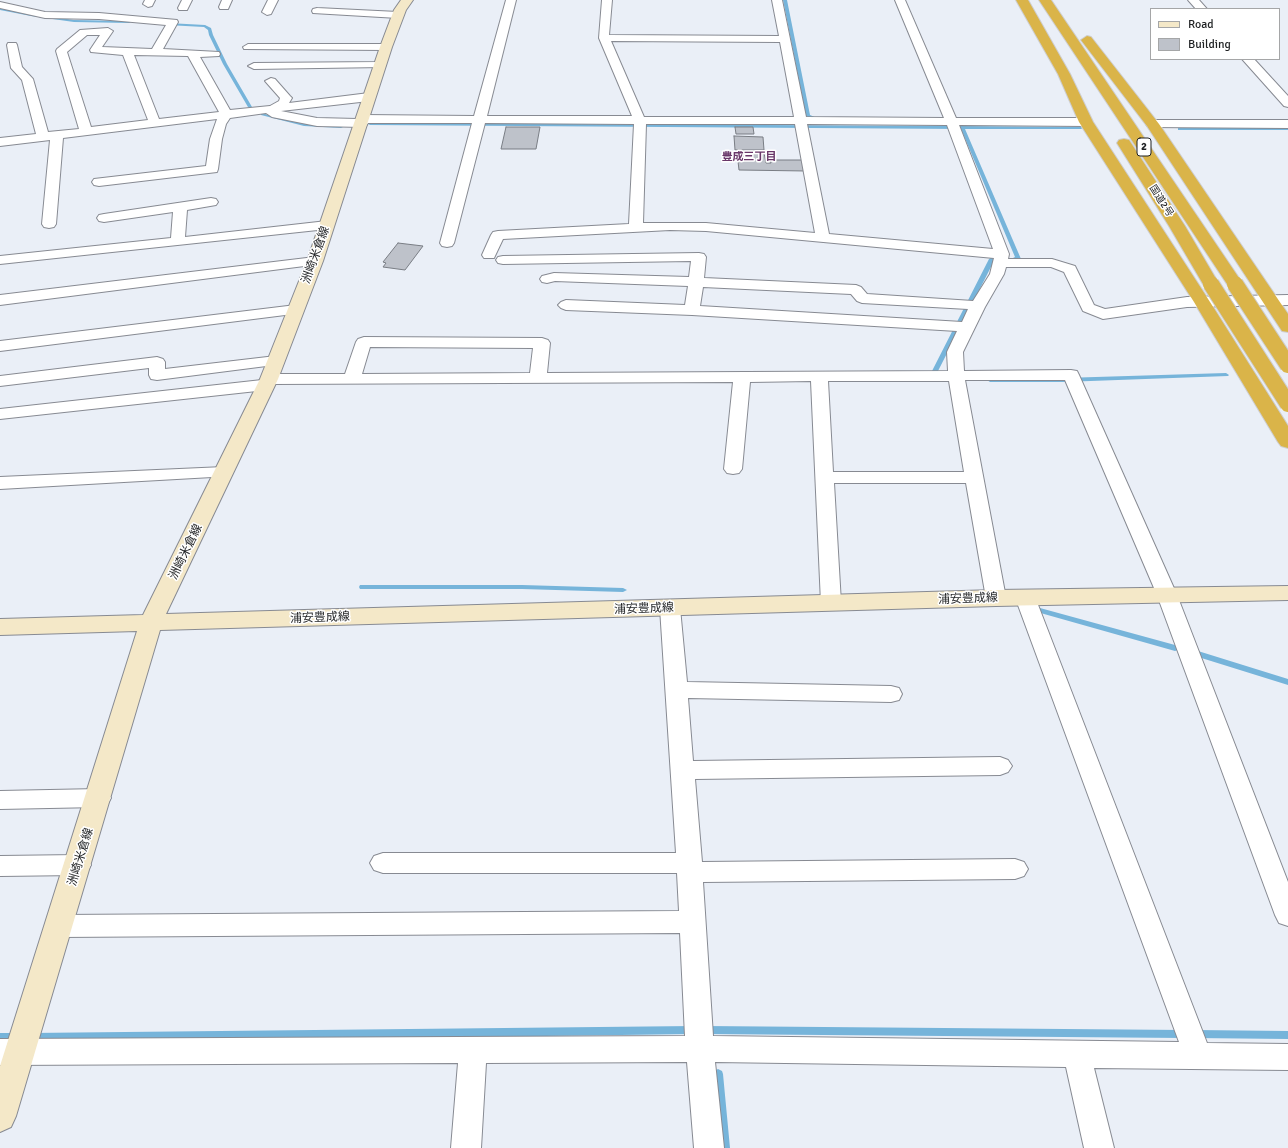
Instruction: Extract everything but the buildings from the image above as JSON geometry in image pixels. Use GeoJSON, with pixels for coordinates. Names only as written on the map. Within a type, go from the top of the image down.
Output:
{"type":"FeatureCollection","features":[{"type":"Feature","properties":{"kind":"highway"},"geometry":{"type":"LineString","coordinates":[[1022,0],[1064,74],[1086,122],[1202,302],[1288,442]]}},
{"type":"Feature","properties":{"kind":"highway","name":"国道2号"},"geometry":{"type":"LineString","coordinates":[[1042,5],[1122,112],[1288,365]]}},
{"type":"Feature","properties":{"kind":"highway","name":"国道2号"},"geometry":{"type":"LineString","coordinates":[[1042,5],[1114,128],[1288,404]]}},
{"type":"Feature","properties":{"kind":"highway"},"geometry":{"type":"LineString","coordinates":[[1122,112],[1126,103],[1083,35],[1152,124],[1288,327]]}},
{"type":"Feature","properties":{"kind":"highway"},"geometry":{"type":"LineString","coordinates":[[1064,74],[1082,98],[1132,177],[1177,226]]}},
{"type":"Feature","properties":{"kind":"main road","name":"洲崎米倉線"},"geometry":{"type":"LineString","coordinates":[[0,1114],[17,1045],[59,926],[152,622],[276,361],[315,262],[362,121],[367,89],[380,65],[398,15],[407,0]]}},
{"type":"Feature","properties":{"kind":"main road","name":"浦安豊成線"},"geometry":{"type":"LineString","coordinates":[[0,628],[152,622],[1025,597],[1288,593]]}},
{"type":"Feature","properties":{"kind":"street"},"geometry":{"type":"LineString","coordinates":[[267,12],[273,0]]}},
{"type":"Feature","properties":{"kind":"street"},"geometry":{"type":"LineString","coordinates":[[447,243],[511,0]]}},
{"type":"Feature","properties":{"kind":"street"},"geometry":{"type":"LineString","coordinates":[[607,0],[602,34],[640,124],[636,228]]}},
{"type":"Feature","properties":{"kind":"street"},"geometry":{"type":"LineString","coordinates":[[777,0],[785,39],[808,123],[823,237]]}},
{"type":"Feature","properties":{"kind":"street"},"geometry":{"type":"LineString","coordinates":[[900,0],[953,126],[1001,258],[997,274],[971,306],[961,326],[955,352],[957,378],[996,598]]}},
{"type":"Feature","properties":{"kind":"street"},"geometry":{"type":"LineString","coordinates":[[1193,0],[1201,8]]}},
{"type":"Feature","properties":{"kind":"street"},"geometry":{"type":"LineString","coordinates":[[0,5],[45,15],[99,16],[172,24],[156,52]]}},
{"type":"Feature","properties":{"kind":"street"},"geometry":{"type":"LineString","coordinates":[[317,11],[398,15]]}},
{"type":"Feature","properties":{"kind":"street"},"geometry":{"type":"LineString","coordinates":[[86,131],[61,51],[84,32],[108,31],[95,50],[215,54]]}},
{"type":"Feature","properties":{"kind":"street"},"geometry":{"type":"LineString","coordinates":[[604,38],[785,39]]}},
{"type":"Feature","properties":{"kind":"street"},"geometry":{"type":"LineString","coordinates":[[12,45],[17,68],[27,79],[43,136]]}},
{"type":"Feature","properties":{"kind":"street"},"geometry":{"type":"LineString","coordinates":[[248,47],[386,47]]}},
{"type":"Feature","properties":{"kind":"street"},"geometry":{"type":"LineString","coordinates":[[127,52],[155,123]]}},
{"type":"Feature","properties":{"kind":"street"},"geometry":{"type":"LineString","coordinates":[[192,53],[226,114]]}},
{"type":"Feature","properties":{"kind":"street"},"geometry":{"type":"LineString","coordinates":[[1249,60],[1288,103]]}},
{"type":"Feature","properties":{"kind":"street"},"geometry":{"type":"LineString","coordinates":[[254,66],[380,65]]}},
{"type":"Feature","properties":{"kind":"street"},"geometry":{"type":"LineString","coordinates":[[271,81],[286,98],[274,107]]}},
{"type":"Feature","properties":{"kind":"street"},"geometry":{"type":"LineString","coordinates":[[0,142],[226,114],[274,107],[367,89]]}},
{"type":"Feature","properties":{"kind":"street"},"geometry":{"type":"LineString","coordinates":[[274,107],[333,90]]}},
{"type":"Feature","properties":{"kind":"street"},"geometry":{"type":"LineString","coordinates":[[274,107],[295,119],[316,122],[362,121],[640,124],[808,123],[953,126],[1086,122]]}},
{"type":"Feature","properties":{"kind":"street"},"geometry":{"type":"LineString","coordinates":[[99,182],[212,169],[216,139],[220,124],[226,114]]}},
{"type":"Feature","properties":{"kind":"street"},"geometry":{"type":"LineString","coordinates":[[1152,124],[1288,124]]}},
{"type":"Feature","properties":{"kind":"street"},"geometry":{"type":"LineString","coordinates":[[49,224],[58,135]]}},
{"type":"Feature","properties":{"kind":"street"},"geometry":{"type":"LineString","coordinates":[[104,218],[210,202]]}},
{"type":"Feature","properties":{"kind":"street"},"geometry":{"type":"LineString","coordinates":[[178,242],[180,207]]}},
{"type":"Feature","properties":{"kind":"street"},"geometry":{"type":"LineString","coordinates":[[0,260],[327,225]]}},
{"type":"Feature","properties":{"kind":"street"},"geometry":{"type":"LineString","coordinates":[[489,255],[498,235],[688,226],[823,237],[1052,263],[1070,269],[1088,308],[1103,314],[1174,303],[1288,300]]}},
{"type":"Feature","properties":{"kind":"street"},"geometry":{"type":"LineString","coordinates":[[503,260],[699,257],[692,310]]}},
{"type":"Feature","properties":{"kind":"street"},"geometry":{"type":"LineString","coordinates":[[0,300],[315,262]]}},
{"type":"Feature","properties":{"kind":"street"},"geometry":{"type":"LineString","coordinates":[[547,279],[554,277],[696,282],[856,290],[862,298],[971,306]]}},
{"type":"Feature","properties":{"kind":"street"},"geometry":{"type":"LineString","coordinates":[[566,305],[692,310],[961,326]]}},
{"type":"Feature","properties":{"kind":"street"},"geometry":{"type":"LineString","coordinates":[[0,346],[296,310]]}},
{"type":"Feature","properties":{"kind":"street"},"geometry":{"type":"LineString","coordinates":[[352,379],[364,342],[542,343],[538,378]]}},
{"type":"Feature","properties":{"kind":"street"},"geometry":{"type":"LineString","coordinates":[[0,382],[157,362],[157,375],[276,361]]}},
{"type":"Feature","properties":{"kind":"street"},"geometry":{"type":"LineString","coordinates":[[0,414],[267,382],[352,379],[819,376],[915,377],[936,375],[957,378],[1071,375],[1167,595],[1288,916]]}},
{"type":"Feature","properties":{"kind":"street"},"geometry":{"type":"LineString","coordinates":[[819,376],[831,603]]}},
{"type":"Feature","properties":{"kind":"street"},"geometry":{"type":"LineString","coordinates":[[733,469],[742,377]]}},
{"type":"Feature","properties":{"kind":"street"},"geometry":{"type":"LineString","coordinates":[[0,483],[224,472]]}},
{"type":"Feature","properties":{"kind":"street"},"geometry":{"type":"LineString","coordinates":[[824,477],[975,478]]}},
{"type":"Feature","properties":{"kind":"street"},"geometry":{"type":"LineString","coordinates":[[1025,597],[1193,1042]]}},
{"type":"Feature","properties":{"kind":"street"},"geometry":{"type":"LineString","coordinates":[[670,608],[689,868],[699,1037],[709,1148]]}},
{"type":"Feature","properties":{"kind":"street"},"geometry":{"type":"LineString","coordinates":[[676,690],[891,694]]}},
{"type":"Feature","properties":{"kind":"street"},"geometry":{"type":"LineString","coordinates":[[682,770],[1000,766]]}},
{"type":"Feature","properties":{"kind":"street"},"geometry":{"type":"LineString","coordinates":[[0,800],[99,798]]}},
{"type":"Feature","properties":{"kind":"street"},"geometry":{"type":"LineString","coordinates":[[383,863],[689,868],[1015,869]]}},
{"type":"Feature","properties":{"kind":"street"},"geometry":{"type":"LineString","coordinates":[[0,866],[78,865]]}},
{"type":"Feature","properties":{"kind":"street"},"geometry":{"type":"LineString","coordinates":[[59,926],[692,922]]}},
{"type":"Feature","properties":{"kind":"street"},"geometry":{"type":"LineString","coordinates":[[17,1045],[473,1050],[699,1037],[1077,1055],[1193,1042],[1288,1057]]}},
{"type":"Feature","properties":{"kind":"street"},"geometry":{"type":"LineString","coordinates":[[466,1148],[473,1050]]}},
{"type":"Feature","properties":{"kind":"street"},"geometry":{"type":"LineString","coordinates":[[1077,1055],[1099,1148]]}},
{"type":"Feature","properties":{"kind":"waterway"},"geometry":{"type":"LineString","coordinates":[[785,0],[808,116],[817,120]]}},
{"type":"Feature","properties":{"kind":"waterway"},"geometry":{"type":"LineString","coordinates":[[0,9],[74,21],[129,22]]}},
{"type":"Feature","properties":{"kind":"waterway"},"geometry":{"type":"LineString","coordinates":[[168,24],[205,26],[210,29],[211,35],[225,64],[250,107]]}},
{"type":"Feature","properties":{"kind":"waterway"},"geometry":{"type":"LineString","coordinates":[[262,114],[304,125],[341,127]]}},
{"type":"Feature","properties":{"kind":"waterway"},"geometry":{"type":"LineString","coordinates":[[370,124],[962,127]]}},
{"type":"Feature","properties":{"kind":"waterway"},"geometry":{"type":"LineString","coordinates":[[962,127],[1081,128]]}},
{"type":"Feature","properties":{"kind":"waterway"},"geometry":{"type":"LineString","coordinates":[[962,127],[1018,259],[1014,259]]}},
{"type":"Feature","properties":{"kind":"waterway"},"geometry":{"type":"LineString","coordinates":[[1180,129],[1288,129]]}},
{"type":"Feature","properties":{"kind":"waterway"},"geometry":{"type":"LineString","coordinates":[[938,380],[935,371],[992,259],[995,259]]}},
{"type":"Feature","properties":{"kind":"waterway"},"geometry":{"type":"LineString","coordinates":[[990,380],[1063,380],[1226,375]]}},
{"type":"Feature","properties":{"kind":"waterway"},"geometry":{"type":"LineString","coordinates":[[363,587],[522,587],[623,590]]}},
{"type":"Feature","properties":{"kind":"waterway"},"geometry":{"type":"LineString","coordinates":[[1040,610],[1175,648]]}},
{"type":"Feature","properties":{"kind":"waterway"},"geometry":{"type":"LineString","coordinates":[[1198,654],[1288,682]]}},
{"type":"Feature","properties":{"kind":"waterway"},"geometry":{"type":"LineString","coordinates":[[30,1038],[694,1030]]}},
{"type":"Feature","properties":{"kind":"waterway"},"geometry":{"type":"LineString","coordinates":[[704,1030],[1184,1034]]}},
{"type":"Feature","properties":{"kind":"waterway"},"geometry":{"type":"LineString","coordinates":[[1194,1034],[1288,1035]]}},
{"type":"Feature","properties":{"kind":"waterway"},"geometry":{"type":"LineString","coordinates":[[0,1038],[18,1038]]}},
{"type":"Feature","properties":{"kind":"waterway"},"geometry":{"type":"LineString","coordinates":[[718,1074],[725,1148]]}},
{"type":"Feature","properties":{"kind":"district","name":"豊成三丁目"},"geometry":{"type":"Point","coordinates":[749,157]}}]}
